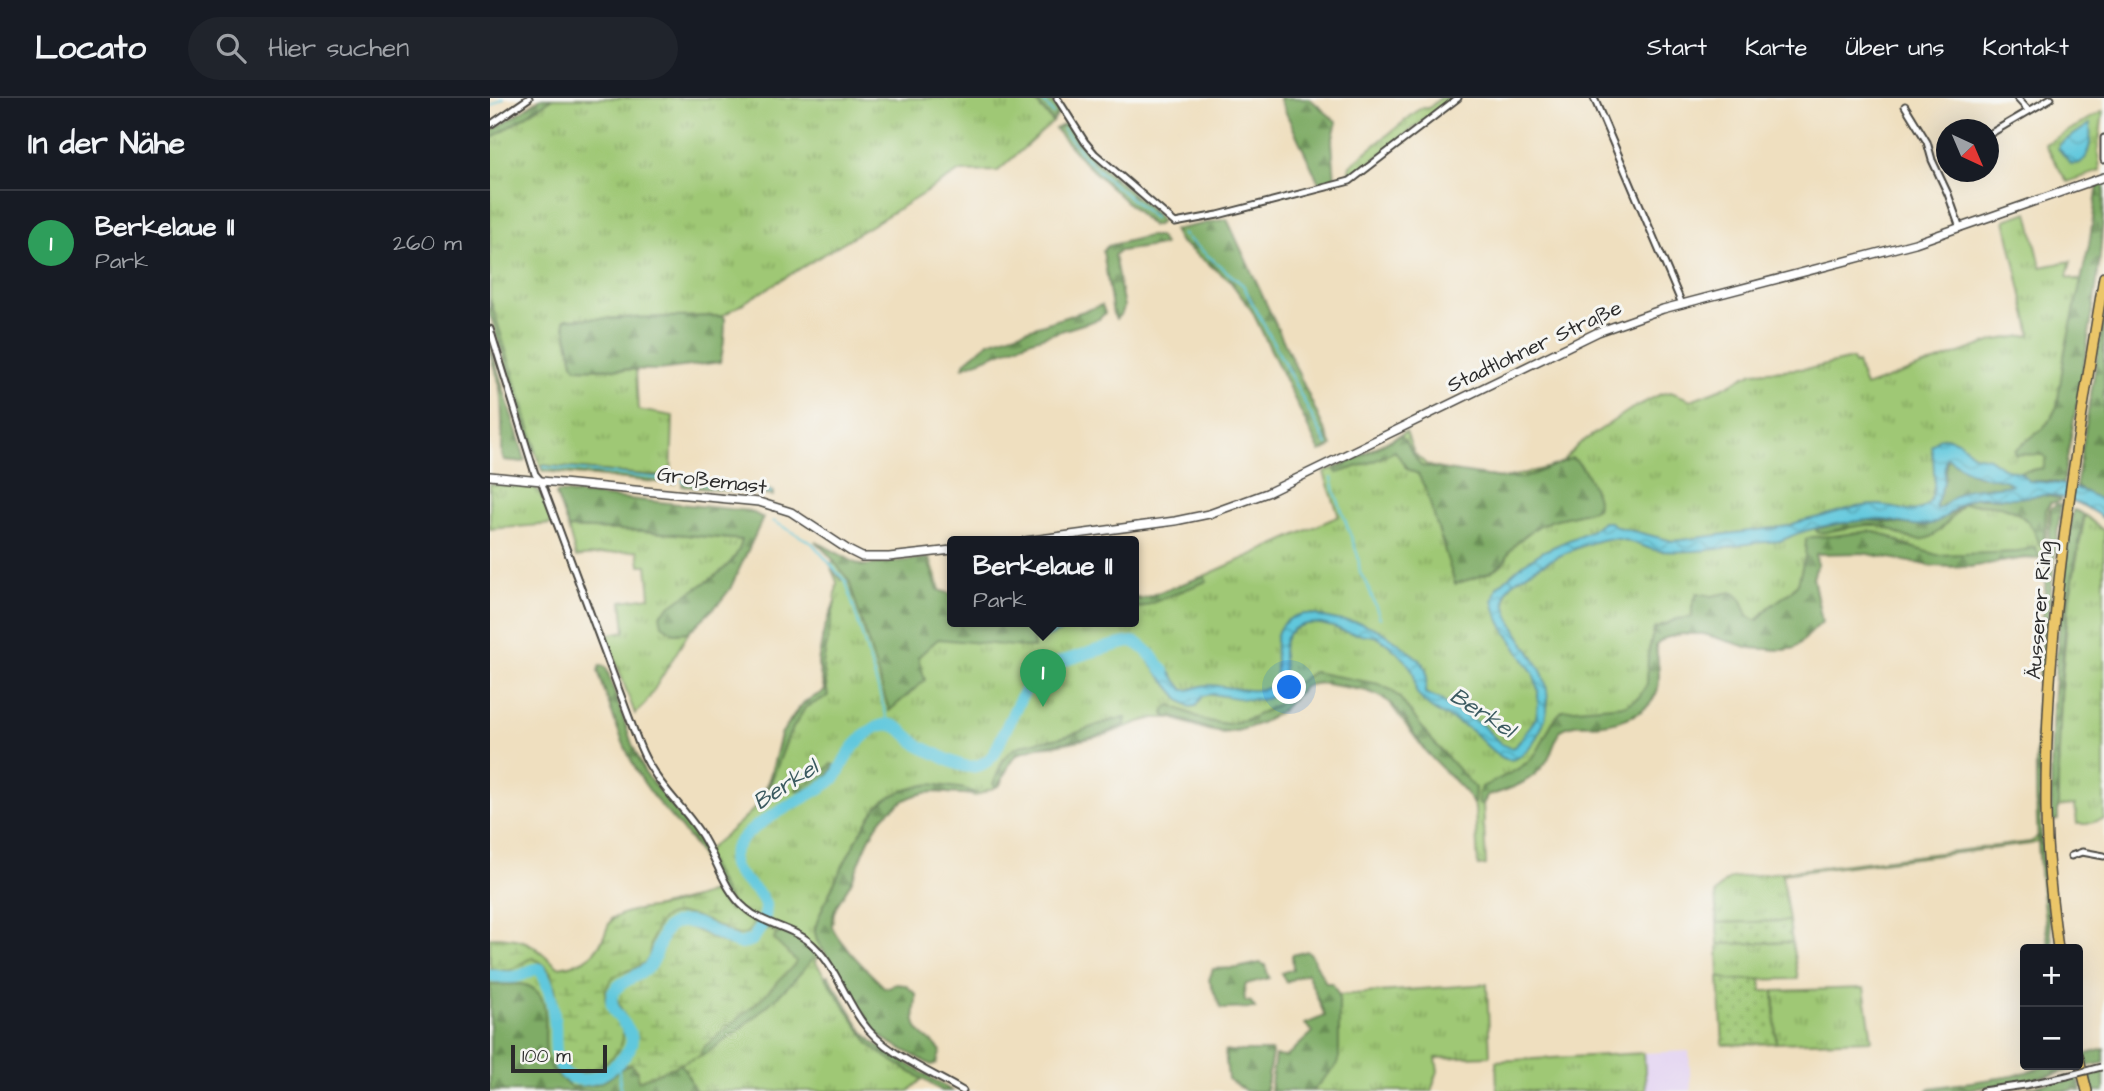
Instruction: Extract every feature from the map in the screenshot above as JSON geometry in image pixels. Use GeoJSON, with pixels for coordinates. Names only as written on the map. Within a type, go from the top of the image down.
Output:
{"type":"FeatureCollection","features":[{"type":"Feature","properties":{"kind":"main road","name":"Äusserer Ring"},"geometry":{"type":"LineString","coordinates":[[2057,944],[2048,857],[2046,807],[2052,646],[2064,528],[2104,277]]}},
{"type":"Feature","properties":{"kind":"main road"},"geometry":{"type":"LineString","coordinates":[[2082,1070],[2087,1091]]}},
{"type":"Feature","properties":{"kind":"street"},"geometry":{"type":"LineString","coordinates":[[490,125],[529,98]]}},
{"type":"Feature","properties":{"kind":"street"},"geometry":{"type":"LineString","coordinates":[[1057,98],[1095,154],[1175,223],[1218,215],[1350,181],[1458,98]]}},
{"type":"Feature","properties":{"kind":"street"},"geometry":{"type":"LineString","coordinates":[[1594,98],[1682,304]]}},
{"type":"Feature","properties":{"kind":"street"},"geometry":{"type":"LineString","coordinates":[[2017,98],[2029,111]]}},
{"type":"Feature","properties":{"kind":"street"},"geometry":{"type":"LineString","coordinates":[[1999,129],[2051,98]]}},
{"type":"Feature","properties":{"kind":"street"},"geometry":{"type":"LineString","coordinates":[[1906,106],[1929,147],[1960,228]]}},
{"type":"Feature","properties":{"kind":"street"},"geometry":{"type":"LineString","coordinates":[[2104,138],[2104,160]]}},
{"type":"Feature","properties":{"kind":"street","name":"Stadtlohner Straße"},"geometry":{"type":"LineString","coordinates":[[1062,536],[1175,521],[1230,507],[1267,493],[1598,332],[1682,304],[1863,257],[1960,228],[2104,177]]}},
{"type":"Feature","properties":{"kind":"street"},"geometry":{"type":"LineString","coordinates":[[490,328],[535,474],[541,481],[646,762],[657,780],[699,831],[737,900],[753,914],[806,939],[817,948],[862,1022],[876,1038],[963,1091]]}},
{"type":"Feature","properties":{"kind":"street","name":"Großemast"},"geometry":{"type":"LineString","coordinates":[[490,476],[678,493],[775,505],[801,517],[862,557],[947,551]]}},
{"type":"Feature","properties":{"kind":"street"},"geometry":{"type":"LineString","coordinates":[[2071,856],[2082,852],[2104,856]]}},
{"type":"Feature","properties":{"kind":"street"},"geometry":{"type":"LineString","coordinates":[[1982,1091],[2025,1085],[2102,1067]]}},
{"type":"Feature","properties":{"kind":"shaded area"},"geometry":{"type":"Polygon","coordinates":[[[1689,1051],[1691,1091],[1646,1091],[1644,1053],[1689,1051]]]}},
{"type":"Feature","properties":{"kind":"green space"},"geometry":{"type":"Polygon","coordinates":[[[541,98],[553,98],[490,139],[490,132],[541,98]]]}},
{"type":"Feature","properties":{"kind":"green space"},"geometry":{"type":"Polygon","coordinates":[[[553,98],[1033,98],[1053,122],[998,171],[959,172],[722,316],[566,320],[564,322],[576,368],[636,370],[638,410],[673,416],[671,478],[540,465],[535,450],[490,299],[490,139],[553,98]]]}},
{"type":"Feature","properties":{"kind":"green space"},"geometry":{"type":"Polygon","coordinates":[[[1033,98],[1050,98],[1059,112],[1053,122],[1033,98]]]}},
{"type":"Feature","properties":{"kind":"green space"},"geometry":{"type":"Polygon","coordinates":[[[1279,98],[1309,98],[1337,122],[1332,141],[1335,180],[1320,185],[1279,98]]]}},
{"type":"Feature","properties":{"kind":"green space"},"geometry":{"type":"Polygon","coordinates":[[[1440,98],[1452,98],[1354,175],[1349,171],[1350,165],[1421,108],[1429,108],[1440,98]]]}},
{"type":"Feature","properties":{"kind":"green space"},"geometry":{"type":"Polygon","coordinates":[[[2103,111],[2098,150],[2100,171],[2067,182],[2045,144],[2103,111]]]}},
{"type":"Feature","properties":{"kind":"green space"},"geometry":{"type":"Polygon","coordinates":[[[1067,123],[1079,142],[1098,163],[1157,215],[1161,222],[1152,226],[1086,164],[1055,129],[1067,123]]]}},
{"type":"Feature","properties":{"kind":"green space"},"geometry":{"type":"Polygon","coordinates":[[[2104,183],[2095,296],[2063,484],[2029,481],[2019,472],[2043,468],[2046,458],[2043,455],[2015,454],[2015,450],[2041,430],[2051,419],[2057,406],[2065,351],[2089,245],[2098,185],[2104,183]]]}},
{"type":"Feature","properties":{"kind":"green space"},"geometry":{"type":"Polygon","coordinates":[[[2028,212],[2041,267],[2071,261],[2067,277],[2082,281],[2065,351],[2044,559],[2025,558],[1969,567],[1932,566],[1877,537],[1814,550],[1817,565],[1813,578],[1822,622],[1795,648],[1751,648],[1704,634],[1681,634],[1665,638],[1656,645],[1659,683],[1656,694],[1647,706],[1617,721],[1576,725],[1560,730],[1541,769],[1511,788],[1487,796],[1483,804],[1486,865],[1478,866],[1475,808],[1469,796],[1426,752],[1388,701],[1373,692],[1319,683],[1305,686],[1281,711],[1262,722],[1237,731],[1223,733],[1172,718],[1155,718],[1105,735],[1034,747],[1013,756],[1000,785],[976,796],[929,788],[898,801],[878,821],[834,912],[833,922],[815,961],[870,1044],[922,1079],[909,1091],[696,1091],[689,1077],[670,1087],[490,1091],[490,938],[521,940],[534,946],[556,967],[568,967],[593,954],[612,918],[706,895],[720,885],[703,854],[755,808],[765,791],[788,723],[805,703],[825,694],[818,665],[822,638],[835,601],[837,582],[831,568],[842,581],[829,563],[867,566],[930,559],[941,592],[947,593],[947,627],[1139,627],[1139,598],[1143,599],[1204,578],[1339,516],[1324,473],[1406,432],[1414,453],[1427,465],[1451,472],[1505,478],[1559,465],[1579,444],[1631,409],[1661,394],[1671,392],[1691,400],[1753,372],[1813,368],[1852,359],[1854,364],[1857,363],[1865,387],[1996,340],[2031,335],[2005,220],[2028,212]]]}},
{"type":"Feature","properties":{"kind":"green space"},"geometry":{"type":"Polygon","coordinates":[[[1227,219],[1332,446],[1320,452],[1252,311],[1229,280],[1179,241],[1173,230],[1227,219]]]}},
{"type":"Feature","properties":{"kind":"green space"},"geometry":{"type":"Polygon","coordinates":[[[1148,236],[1159,236],[1164,245],[1120,251],[1114,255],[1124,307],[1116,319],[1103,251],[1108,246],[1148,236]]]}},
{"type":"Feature","properties":{"kind":"green space"},"geometry":{"type":"Polygon","coordinates":[[[490,299],[535,445],[533,451],[490,314],[490,299]]]}},
{"type":"Feature","properties":{"kind":"green space"},"geometry":{"type":"Polygon","coordinates":[[[1102,305],[1105,313],[1099,319],[1029,341],[963,367],[965,362],[989,342],[1102,305]]]}},
{"type":"Feature","properties":{"kind":"green space"},"geometry":{"type":"Polygon","coordinates":[[[2104,314],[2104,502],[2076,487],[2104,314]]]}},
{"type":"Feature","properties":{"kind":"green space"},"geometry":{"type":"Polygon","coordinates":[[[725,318],[725,329],[720,362],[659,370],[576,368],[564,321],[566,319],[725,318]]]}},
{"type":"Feature","properties":{"kind":"green space"},"geometry":{"type":"Polygon","coordinates":[[[490,345],[523,452],[523,462],[504,460],[502,455],[501,397],[490,345]]]}},
{"type":"Feature","properties":{"kind":"green space"},"geometry":{"type":"Polygon","coordinates":[[[1401,435],[1421,466],[1500,478],[1524,478],[1572,458],[1589,478],[1597,498],[1597,508],[1539,526],[1516,544],[1504,562],[1496,568],[1455,584],[1426,490],[1418,474],[1407,469],[1395,451],[1372,462],[1337,473],[1335,470],[1401,435]]]}},
{"type":"Feature","properties":{"kind":"green space"},"geometry":{"type":"Polygon","coordinates":[[[1947,457],[1972,473],[2004,480],[2012,485],[2000,488],[1984,487],[1937,509],[1935,508],[1944,482],[1947,457]]]}},
{"type":"Feature","properties":{"kind":"green space"},"geometry":{"type":"Polygon","coordinates":[[[540,465],[674,478],[675,484],[543,471],[540,465]]]}},
{"type":"Feature","properties":{"kind":"green space"},"geometry":{"type":"Polygon","coordinates":[[[683,479],[756,487],[773,492],[773,496],[682,486],[683,479]]]}},
{"type":"Feature","properties":{"kind":"green space"},"geometry":{"type":"Polygon","coordinates":[[[490,484],[535,488],[539,491],[553,524],[490,529],[490,484]]]}},
{"type":"Feature","properties":{"kind":"green space"},"geometry":{"type":"Polygon","coordinates":[[[558,492],[750,511],[763,518],[730,589],[689,632],[674,633],[662,625],[660,615],[719,573],[737,553],[742,540],[568,528],[556,494],[558,492]]]}},
{"type":"Feature","properties":{"kind":"green space"},"geometry":{"type":"Polygon","coordinates":[[[2044,495],[2061,501],[2050,503],[2046,509],[2043,549],[2026,520],[2011,510],[1993,505],[1963,504],[1939,531],[1924,539],[1916,540],[1876,525],[1821,533],[1816,529],[1843,522],[1867,520],[1924,526],[1951,514],[1960,504],[1972,498],[2044,495]]]}},
{"type":"Feature","properties":{"kind":"green space"},"geometry":{"type":"Polygon","coordinates":[[[2056,504],[2061,505],[2045,653],[2041,727],[2040,801],[2052,944],[2048,944],[2039,860],[2036,741],[2039,660],[2051,509],[2056,504]]]}},
{"type":"Feature","properties":{"kind":"green space"},"geometry":{"type":"Polygon","coordinates":[[[2073,510],[2084,515],[2067,607],[2061,676],[2058,820],[2052,821],[2056,666],[2073,510]]]}},
{"type":"Feature","properties":{"kind":"green space"},"geometry":{"type":"Polygon","coordinates":[[[2085,515],[2104,531],[2104,819],[2077,824],[2075,805],[2057,807],[2062,676],[2070,596],[2085,515]]]}},
{"type":"Feature","properties":{"kind":"green space"},"geometry":{"type":"Polygon","coordinates":[[[568,528],[743,540],[740,552],[727,567],[667,608],[674,633],[689,632],[646,703],[635,714],[606,635],[625,631],[622,601],[650,597],[647,565],[640,565],[638,550],[576,557],[568,528]]]}},
{"type":"Feature","properties":{"kind":"green space"},"geometry":{"type":"Polygon","coordinates":[[[1870,531],[1937,555],[2018,552],[2034,547],[2039,559],[2025,558],[1969,567],[1932,566],[1862,553],[1816,554],[1817,565],[1813,578],[1822,622],[1795,648],[1751,648],[1704,634],[1681,634],[1665,638],[1656,645],[1659,683],[1656,694],[1647,706],[1617,721],[1576,725],[1560,730],[1541,769],[1511,788],[1487,796],[1483,804],[1479,804],[1478,794],[1482,787],[1529,761],[1563,710],[1626,705],[1639,697],[1647,684],[1648,654],[1654,629],[1677,619],[1692,617],[1692,606],[1697,593],[1712,596],[1732,592],[1741,599],[1748,615],[1758,620],[1798,583],[1806,539],[1870,531]]]}},
{"type":"Feature","properties":{"kind":"green space"},"geometry":{"type":"Polygon","coordinates":[[[815,541],[861,566],[927,558],[938,590],[947,593],[947,627],[1031,627],[1034,648],[938,639],[918,657],[925,680],[889,711],[849,581],[815,541]]]}},
{"type":"Feature","properties":{"kind":"green space"},"geometry":{"type":"Polygon","coordinates":[[[1204,576],[1207,581],[1140,608],[1139,600],[1204,576]]]}},
{"type":"Feature","properties":{"kind":"green space"},"geometry":{"type":"Polygon","coordinates":[[[835,601],[823,664],[828,696],[805,708],[789,735],[764,801],[755,808],[768,786],[781,734],[804,702],[825,691],[818,662],[824,630],[835,601]]]}},
{"type":"Feature","properties":{"kind":"green space"},"geometry":{"type":"Polygon","coordinates":[[[600,665],[606,667],[632,744],[645,773],[697,838],[732,903],[733,908],[730,911],[718,899],[698,851],[651,793],[633,765],[608,702],[598,671],[600,665]]]}},
{"type":"Feature","properties":{"kind":"green space"},"geometry":{"type":"Polygon","coordinates":[[[1313,672],[1379,684],[1391,690],[1475,788],[1474,806],[1464,791],[1425,750],[1392,705],[1379,696],[1358,689],[1333,684],[1312,684],[1301,689],[1272,717],[1234,731],[1216,731],[1164,714],[1164,709],[1171,705],[1207,721],[1228,724],[1237,722],[1283,702],[1297,683],[1313,672]]]}},
{"type":"Feature","properties":{"kind":"green space"},"geometry":{"type":"Polygon","coordinates":[[[1126,718],[1125,725],[1095,737],[1022,752],[1013,759],[996,787],[993,784],[1004,758],[1016,748],[1126,718]]]}},
{"type":"Feature","properties":{"kind":"green space"},"geometry":{"type":"Polygon","coordinates":[[[831,764],[834,765],[831,771],[819,784],[809,789],[796,790],[797,787],[812,781],[831,764]]]}},
{"type":"Feature","properties":{"kind":"green space"},"geometry":{"type":"Polygon","coordinates":[[[931,784],[976,793],[924,793],[904,801],[885,815],[870,838],[851,882],[835,909],[832,926],[855,958],[884,987],[905,985],[916,994],[914,1017],[918,1029],[941,1051],[936,1064],[931,1065],[885,1040],[877,1032],[817,941],[815,930],[854,844],[880,804],[898,793],[931,784]]]}},
{"type":"Feature","properties":{"kind":"green space"},"geometry":{"type":"Polygon","coordinates":[[[2038,835],[2038,842],[2031,844],[1782,874],[1789,921],[1717,923],[1715,893],[1732,878],[2030,842],[2038,835]]]}},
{"type":"Feature","properties":{"kind":"green space"},"geometry":{"type":"Polygon","coordinates":[[[713,892],[730,911],[733,908],[754,921],[750,929],[738,935],[691,915],[672,915],[662,919],[653,937],[648,959],[616,976],[608,985],[605,999],[621,1028],[622,1042],[613,1057],[589,1071],[573,1073],[561,1057],[555,985],[543,964],[531,958],[516,968],[505,971],[490,968],[490,937],[521,940],[535,947],[558,967],[566,966],[584,960],[594,952],[609,924],[616,917],[636,910],[676,904],[713,892]]]}},
{"type":"Feature","properties":{"kind":"green space"},"geometry":{"type":"Polygon","coordinates":[[[1789,921],[1792,942],[1718,944],[1717,923],[1789,921]]]}},
{"type":"Feature","properties":{"kind":"green space"},"geometry":{"type":"Polygon","coordinates":[[[682,925],[735,947],[750,945],[768,928],[777,934],[775,941],[796,961],[760,1000],[704,1047],[700,1052],[702,1055],[638,1081],[638,1071],[631,1064],[624,1066],[636,1040],[616,994],[625,984],[652,969],[671,930],[682,925]]]}},
{"type":"Feature","properties":{"kind":"green space"},"geometry":{"type":"Polygon","coordinates":[[[781,931],[809,948],[813,958],[791,984],[761,1011],[702,1055],[700,1052],[704,1047],[795,961],[775,941],[774,937],[781,931]]]}},
{"type":"Feature","properties":{"kind":"green space"},"geometry":{"type":"Polygon","coordinates":[[[1792,942],[1798,979],[1729,980],[1719,977],[1718,944],[1792,942]]]}},
{"type":"Feature","properties":{"kind":"green space"},"geometry":{"type":"Polygon","coordinates":[[[1307,951],[1326,983],[1332,983],[1339,995],[1339,1058],[1337,1065],[1312,1091],[1270,1091],[1275,1056],[1286,1057],[1313,1032],[1305,1024],[1325,1016],[1307,973],[1286,982],[1281,973],[1293,969],[1292,955],[1307,951]]]}},
{"type":"Feature","properties":{"kind":"green space"},"geometry":{"type":"Polygon","coordinates":[[[1260,963],[1265,965],[1269,978],[1246,984],[1244,991],[1245,1001],[1251,1002],[1255,1008],[1221,1009],[1209,980],[1213,969],[1260,963]]]}},
{"type":"Feature","properties":{"kind":"green space"},"geometry":{"type":"Polygon","coordinates":[[[828,975],[863,1031],[874,1043],[952,1091],[942,1091],[870,1045],[828,981],[828,975]]]}},
{"type":"Feature","properties":{"kind":"green space"},"geometry":{"type":"Polygon","coordinates":[[[1719,977],[1730,980],[1761,980],[1762,991],[1774,991],[1776,1043],[1723,1045],[1719,977]]]}},
{"type":"Feature","properties":{"kind":"green space"},"geometry":{"type":"Polygon","coordinates":[[[521,984],[532,988],[544,1003],[547,1058],[554,1071],[571,1087],[598,1084],[631,1064],[638,1072],[638,1081],[680,1064],[696,1091],[490,1091],[490,985],[521,984]]]}},
{"type":"Feature","properties":{"kind":"green space"},"geometry":{"type":"Polygon","coordinates":[[[1487,984],[1490,1056],[1436,1058],[1438,1071],[1431,1091],[1312,1091],[1339,1044],[1339,995],[1487,984]]]}},
{"type":"Feature","properties":{"kind":"green space"},"geometry":{"type":"Polygon","coordinates":[[[1864,988],[1872,1040],[1776,1043],[1774,991],[1864,988]]]}},
{"type":"Feature","properties":{"kind":"green space"},"geometry":{"type":"Polygon","coordinates":[[[2104,1049],[2104,1063],[2087,1066],[2083,1055],[2104,1049]]]}},
{"type":"Feature","properties":{"kind":"green space"},"geometry":{"type":"Polygon","coordinates":[[[1225,1051],[1271,1051],[1266,1091],[1246,1091],[1228,1079],[1225,1051]]]}},
{"type":"Feature","properties":{"kind":"green space"},"geometry":{"type":"Polygon","coordinates":[[[1644,1053],[1646,1091],[1497,1091],[1496,1061],[1644,1053]]]}},
{"type":"Feature","properties":{"kind":"green space"},"geometry":{"type":"Polygon","coordinates":[[[2033,1070],[2072,1070],[2002,1084],[1927,1091],[1930,1088],[2013,1076],[2033,1070]]]}},
{"type":"Feature","properties":{"kind":"green space"},"geometry":{"type":"Polygon","coordinates":[[[2104,1071],[2104,1091],[2094,1091],[2089,1075],[2104,1071]]]}},
{"type":"Feature","properties":{"kind":"green space"},"geometry":{"type":"Polygon","coordinates":[[[2078,1077],[2082,1091],[2012,1091],[2078,1077]]]}},
{"type":"Feature","properties":{"kind":"water"},"geometry":{"type":"Polygon","coordinates":[[[2090,124],[2087,156],[2078,164],[2071,164],[2058,148],[2090,124]]]}},
{"type":"Feature","properties":{"kind":"water"},"geometry":{"type":"Polygon","coordinates":[[[1945,437],[1958,441],[1974,455],[1989,458],[2003,468],[2019,472],[2029,481],[2077,488],[2104,502],[2104,519],[2077,503],[2055,496],[1983,497],[1967,500],[1931,524],[1885,520],[1852,522],[1810,530],[1779,541],[1677,552],[1607,539],[1571,551],[1520,578],[1506,594],[1510,618],[1540,668],[1547,694],[1546,716],[1540,731],[1527,750],[1514,759],[1501,757],[1469,729],[1424,702],[1416,692],[1413,672],[1407,663],[1377,637],[1321,624],[1299,626],[1292,630],[1284,642],[1284,675],[1281,686],[1272,696],[1259,700],[1210,694],[1203,696],[1196,706],[1190,707],[1180,700],[1149,662],[1158,657],[1184,690],[1206,685],[1261,690],[1273,684],[1276,678],[1276,640],[1283,624],[1302,614],[1355,622],[1388,636],[1420,661],[1427,674],[1425,693],[1481,724],[1501,744],[1511,748],[1516,746],[1536,718],[1538,690],[1533,673],[1497,615],[1493,600],[1497,587],[1523,564],[1544,551],[1592,530],[1602,522],[1673,541],[1788,526],[1842,510],[1867,506],[1916,510],[1927,505],[1933,493],[1931,446],[1938,439],[1945,437]],[[1947,457],[1944,482],[1935,507],[1937,509],[1966,490],[2012,484],[1973,473],[1947,457]]]}},
{"type":"Feature","properties":{"kind":"water"},"geometry":{"type":"Polygon","coordinates":[[[1046,627],[1071,627],[1046,638],[1046,627]]]}},
{"type":"Feature","properties":{"kind":"waterway"},"geometry":{"type":"LineString","coordinates":[[490,107],[504,98]]}},
{"type":"Feature","properties":{"kind":"waterway"},"geometry":{"type":"LineString","coordinates":[[1041,98],[1053,114]]}},
{"type":"Feature","properties":{"kind":"waterway"},"geometry":{"type":"LineString","coordinates":[[1063,129],[1104,176],[1154,218]]}},
{"type":"Feature","properties":{"kind":"waterway"},"geometry":{"type":"LineString","coordinates":[[1182,234],[1243,285],[1327,445]]}},
{"type":"Feature","properties":{"kind":"waterway"},"geometry":{"type":"LineString","coordinates":[[544,467],[672,480]]}},
{"type":"Feature","properties":{"kind":"waterway"},"geometry":{"type":"LineString","coordinates":[[1332,478],[1358,556],[1360,573],[1380,618]]}},
{"type":"Feature","properties":{"kind":"waterway"},"geometry":{"type":"LineString","coordinates":[[682,481],[771,492]]}},
{"type":"Feature","properties":{"kind":"waterway"},"geometry":{"type":"LineString","coordinates":[[773,521],[812,543],[846,582],[889,725]]}},
{"type":"Feature","properties":{"kind":"waterway","name":"Berkel"},"geometry":{"type":"LineString","coordinates":[[490,975],[514,977],[540,969],[552,1003],[560,1067],[566,1074],[578,1079],[601,1075],[620,1061],[632,1041],[630,1033],[612,1005],[614,991],[649,967],[665,930],[676,923],[701,925],[741,944],[752,940],[763,922],[766,909],[762,898],[738,874],[733,865],[733,854],[739,843],[761,823],[833,780],[850,752],[867,733],[883,725],[893,726],[902,730],[918,745],[956,764],[976,766],[994,754],[1020,699],[1041,670],[1087,653],[1133,642],[1146,650],[1164,671]]}},
{"type":"Feature","properties":{"kind":"waterway"},"geometry":{"type":"LineString","coordinates":[[618,1063],[621,1091]]}},
{"type":"Feature","properties":{"kind":"place","name":"Berkelaue II"},"geometry":{"type":"Point","coordinates":[1043,707]}}]}
